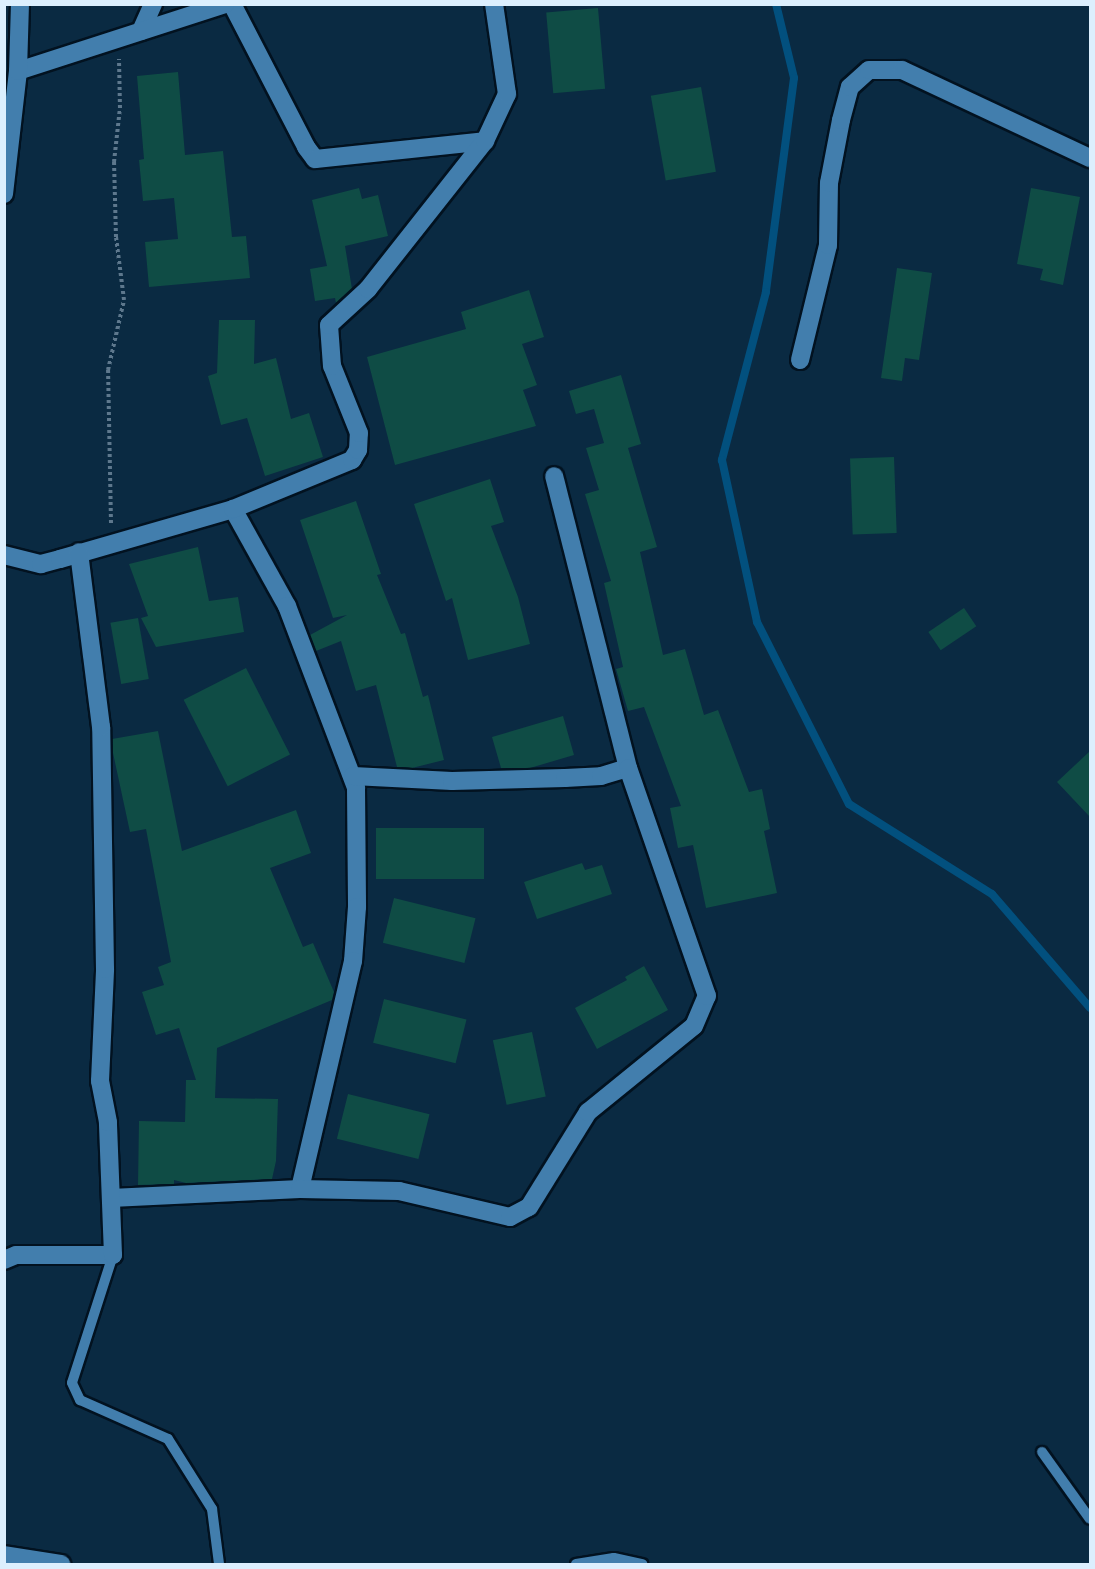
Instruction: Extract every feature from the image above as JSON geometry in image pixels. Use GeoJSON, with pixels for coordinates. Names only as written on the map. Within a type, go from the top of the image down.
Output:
{"type":"FeatureCollection","features":[{"type":"Feature","properties":{"kind":"street"},"geometry":{"type":"LineString","coordinates":[[4,194],[18,71],[20,4]]}},
{"type":"Feature","properties":{"kind":"street"},"geometry":{"type":"LineString","coordinates":[[141,30],[153,4]]}},
{"type":"Feature","properties":{"kind":"street"},"geometry":{"type":"LineString","coordinates":[[18,71],[225,4]]}},
{"type":"Feature","properties":{"kind":"street"},"geometry":{"type":"LineString","coordinates":[[232,4],[306,147],[315,159],[485,141]]}},
{"type":"Feature","properties":{"kind":"street"},"geometry":{"type":"LineString","coordinates":[[4,555],[41,564],[233,509],[352,460],[358,450],[359,433],[332,366],[329,325],[368,289],[485,141],[507,94],[494,4]]}},
{"type":"Feature","properties":{"kind":"street"},"geometry":{"type":"LineString","coordinates":[[800,360],[828,245],[829,183],[841,120],[850,87],[868,70],[902,70],[1090,158]]}},
{"type":"Feature","properties":{"kind":"street"},"geometry":{"type":"LineString","coordinates":[[111,1198],[300,1189],[399,1191],[510,1217],[529,1207],[588,1112],[694,1026],[707,996],[628,768],[554,476]]}},
{"type":"Feature","properties":{"kind":"street"},"geometry":{"type":"LineString","coordinates":[[233,509],[287,606],[353,776],[358,805],[353,961],[300,1189]]}},
{"type":"Feature","properties":{"kind":"street"},"geometry":{"type":"LineString","coordinates":[[4,1260],[16,1256],[113,1255],[108,1122],[100,1081],[105,969],[101,727],[79,552]]}},
{"type":"Feature","properties":{"kind":"street"},"geometry":{"type":"LineString","coordinates":[[353,776],[452,781],[565,778],[601,776],[628,768]]}},
{"type":"Feature","properties":{"kind":"street"},"geometry":{"type":"LineString","coordinates":[[4,1555],[25,1561],[61,1564]]}},
{"type":"Feature","properties":{"kind":"lane"},"geometry":{"type":"LineString","coordinates":[[113,1255],[72,1383],[80,1400],[168,1438],[212,1509],[219,1564]]}},
{"type":"Feature","properties":{"kind":"lane"},"geometry":{"type":"LineString","coordinates":[[1042,1452],[1090,1519]]}},
{"type":"Feature","properties":{"kind":"lane"},"geometry":{"type":"LineString","coordinates":[[576,1564],[614,1558],[642,1564]]}},
{"type":"Feature","properties":{"kind":"path"},"geometry":{"type":"LineString","coordinates":[[112,543],[108,370],[124,300],[116,237],[114,162],[120,108],[119,38]]}},
{"type":"Feature","properties":{"kind":"building"},"geometry":{"type":"Polygon","coordinates":[[[598,8],[605,89],[553,93],[546,13],[598,8]]]}},
{"type":"Feature","properties":{"kind":"building"},"geometry":{"type":"Polygon","coordinates":[[[178,72],[185,155],[223,151],[232,237],[246,236],[250,278],[149,287],[145,242],[178,239],[174,198],[143,201],[139,160],[144,159],[137,76],[178,72]]]}},
{"type":"Feature","properties":{"kind":"building"},"geometry":{"type":"Polygon","coordinates":[[[701,87],[716,172],[666,181],[651,96],[701,87]]]}},
{"type":"Feature","properties":{"kind":"building"},"geometry":{"type":"Polygon","coordinates":[[[359,188],[362,199],[378,195],[388,236],[345,246],[352,289],[336,303],[335,298],[315,301],[310,269],[327,266],[312,200],[359,188]]]}},
{"type":"Feature","properties":{"kind":"building"},"geometry":{"type":"Polygon","coordinates":[[[1031,188],[1080,197],[1063,285],[1040,280],[1043,269],[1017,264],[1031,188]]]}},
{"type":"Feature","properties":{"kind":"building"},"geometry":{"type":"Polygon","coordinates":[[[897,268],[932,273],[919,360],[905,358],[902,381],[881,378],[897,268]]]}},
{"type":"Feature","properties":{"kind":"building"},"geometry":{"type":"Polygon","coordinates":[[[529,290],[544,337],[522,344],[537,385],[523,390],[536,426],[395,465],[367,357],[466,329],[461,312],[529,290]]]}},
{"type":"Feature","properties":{"kind":"building"},"geometry":{"type":"Polygon","coordinates":[[[219,320],[255,320],[254,364],[276,358],[291,419],[309,413],[323,457],[265,476],[247,418],[221,425],[208,376],[217,373],[219,320]]]}},
{"type":"Feature","properties":{"kind":"building"},"geometry":{"type":"Polygon","coordinates":[[[621,375],[641,444],[628,448],[657,547],[640,552],[663,655],[685,649],[704,715],[718,710],[749,792],[762,789],[770,829],[764,831],[777,893],[706,908],[693,845],[678,848],[670,808],[681,806],[644,707],[628,711],[616,669],[623,667],[604,583],[611,581],[585,494],[599,490],[586,448],[604,443],[594,409],[576,414],[569,391],[621,375]]]}},
{"type":"Feature","properties":{"kind":"building"},"geometry":{"type":"Polygon","coordinates":[[[894,457],[897,533],[853,534],[850,459],[894,457]]]}},
{"type":"Feature","properties":{"kind":"building"},"geometry":{"type":"Polygon","coordinates":[[[490,479],[504,522],[491,526],[518,597],[530,644],[468,660],[452,598],[446,601],[414,504],[490,479]]]}},
{"type":"Feature","properties":{"kind":"building"},"geometry":{"type":"Polygon","coordinates":[[[356,501],[381,574],[377,575],[401,634],[405,633],[423,697],[428,695],[444,760],[412,768],[397,767],[376,685],[356,691],[341,641],[316,651],[310,635],[347,615],[333,618],[300,520],[356,501]]]}},
{"type":"Feature","properties":{"kind":"building"},"geometry":{"type":"Polygon","coordinates":[[[198,547],[209,601],[238,597],[244,632],[156,647],[141,618],[148,616],[129,564],[198,547]]]}},
{"type":"Feature","properties":{"kind":"building"},"geometry":{"type":"Polygon","coordinates":[[[964,608],[976,626],[941,650],[928,632],[964,608]]]}},
{"type":"Feature","properties":{"kind":"building"},"geometry":{"type":"Polygon","coordinates":[[[138,618],[149,679],[121,684],[110,623],[138,618]]]}},
{"type":"Feature","properties":{"kind":"building"},"geometry":{"type":"Polygon","coordinates":[[[246,668],[290,754],[228,786],[184,700],[246,668]]]}},
{"type":"Feature","properties":{"kind":"building"},"geometry":{"type":"Polygon","coordinates":[[[563,716],[574,755],[530,768],[501,768],[492,737],[563,716]]]}},
{"type":"Feature","properties":{"kind":"building"},"geometry":{"type":"Polygon","coordinates":[[[158,731],[182,851],[296,810],[311,853],[270,868],[303,947],[313,943],[334,992],[332,1000],[217,1048],[215,1098],[278,1099],[276,1161],[272,1179],[186,1183],[174,1180],[174,1184],[138,1185],[139,1121],[185,1122],[186,1080],[196,1080],[179,1028],[156,1035],[142,992],[164,985],[158,967],[171,962],[146,829],[130,832],[113,753],[112,739],[158,731]]]}},
{"type":"Feature","properties":{"kind":"building"},"geometry":{"type":"Polygon","coordinates":[[[1090,751],[1090,817],[1057,782],[1090,751]]]}},
{"type":"Feature","properties":{"kind":"building"},"geometry":{"type":"Polygon","coordinates":[[[376,828],[484,828],[484,879],[376,879],[376,828]]]}},
{"type":"Feature","properties":{"kind":"building"},"geometry":{"type":"Polygon","coordinates":[[[582,863],[585,870],[602,865],[612,894],[537,919],[524,882],[582,863]]]}},
{"type":"Feature","properties":{"kind":"building"},"geometry":{"type":"Polygon","coordinates":[[[394,898],[476,918],[464,963],[383,943],[394,898]]]}},
{"type":"Feature","properties":{"kind":"building"},"geometry":{"type":"Polygon","coordinates":[[[644,966],[668,1010],[597,1049],[575,1008],[627,980],[625,977],[644,966]]]}},
{"type":"Feature","properties":{"kind":"building"},"geometry":{"type":"Polygon","coordinates":[[[384,999],[466,1020],[456,1063],[373,1043],[384,999]]]}},
{"type":"Feature","properties":{"kind":"building"},"geometry":{"type":"Polygon","coordinates":[[[532,1032],[546,1097],[507,1105],[493,1040],[532,1032]]]}},
{"type":"Feature","properties":{"kind":"building"},"geometry":{"type":"Polygon","coordinates":[[[348,1094],[430,1114],[418,1159],[337,1139],[348,1094]]]}},
{"type":"Feature","properties":{"kind":"waterway"},"geometry":{"type":"LineString","coordinates":[[776,4],[794,78],[766,292],[722,460],[757,622],[849,804],[992,894],[1090,1008]]}}]}
